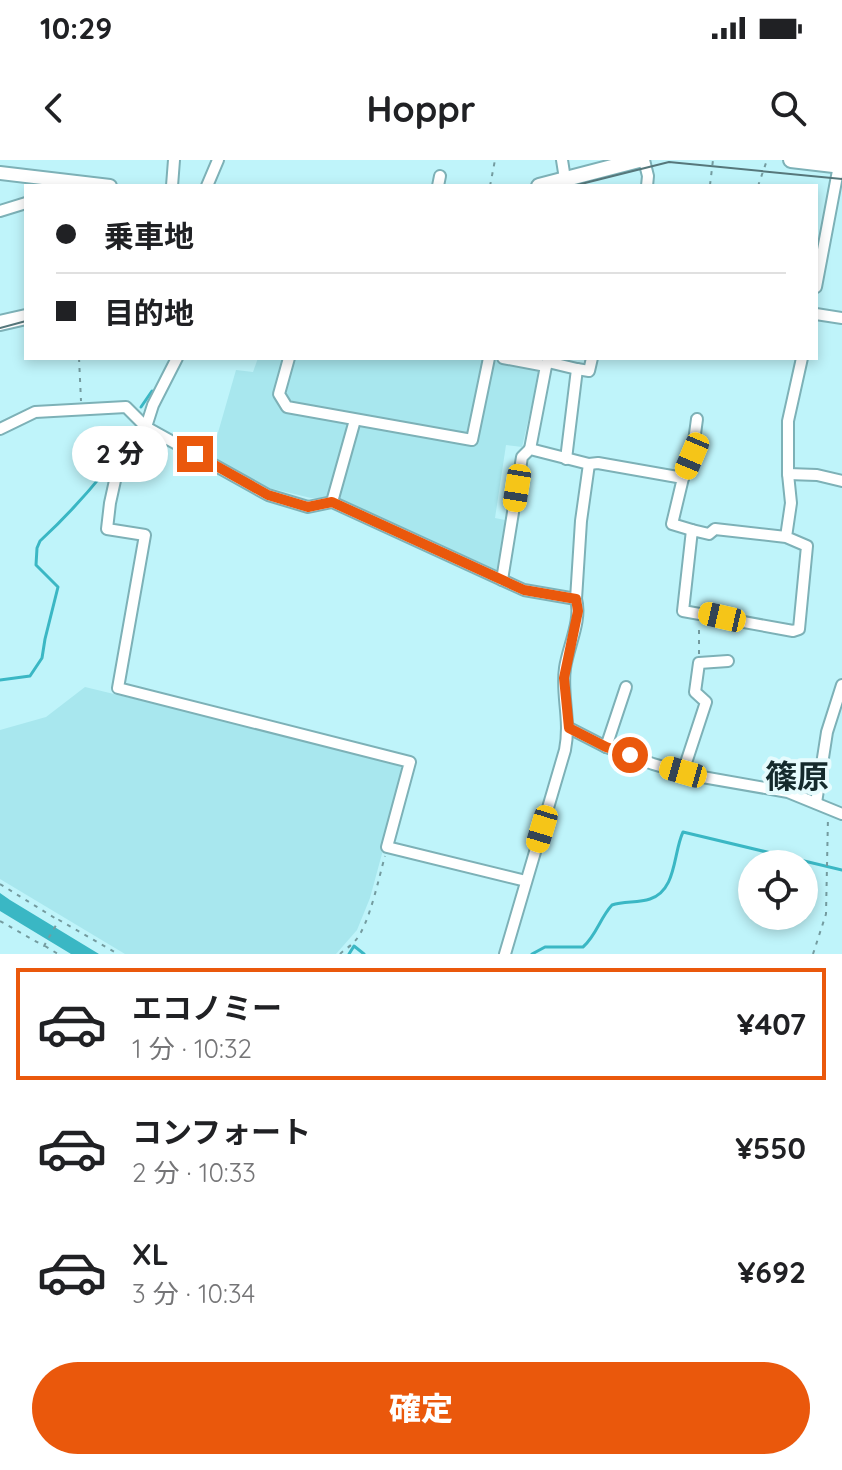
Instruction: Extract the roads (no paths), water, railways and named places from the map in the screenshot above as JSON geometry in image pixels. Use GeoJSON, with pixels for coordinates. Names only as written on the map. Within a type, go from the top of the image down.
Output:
{"type":"FeatureCollection","features":[{"type":"Feature","properties":{"kind":"highway"},"geometry":{"type":"LineString","coordinates":[[546,184],[565,179],[593,179],[641,160]]}},
{"type":"Feature","properties":{"kind":"highway"},"geometry":{"type":"LineString","coordinates":[[791,160],[840,164]]}},
{"type":"Feature","properties":{"kind":"highway"},"geometry":{"type":"LineString","coordinates":[[0,323],[24,317]]}},
{"type":"Feature","properties":{"kind":"main road"},"geometry":{"type":"LineString","coordinates":[[0,173],[69,184]]}},
{"type":"Feature","properties":{"kind":"street"},"geometry":{"type":"LineString","coordinates":[[172,184],[174,160]]}},
{"type":"Feature","properties":{"kind":"street"},"geometry":{"type":"LineString","coordinates":[[208,184],[218,160]]}},
{"type":"Feature","properties":{"kind":"street"},"geometry":{"type":"LineString","coordinates":[[562,160],[565,179]]}},
{"type":"Feature","properties":{"kind":"street"},"geometry":{"type":"LineString","coordinates":[[641,160],[648,176],[647,184]]}},
{"type":"Feature","properties":{"kind":"street"},"geometry":{"type":"LineString","coordinates":[[818,277],[840,164]]}},
{"type":"Feature","properties":{"kind":"street"},"geometry":{"type":"LineString","coordinates":[[0,211],[24,204]]}},
{"type":"Feature","properties":{"kind":"street"},"geometry":{"type":"LineString","coordinates":[[818,314],[842,318]]}},
{"type":"Feature","properties":{"kind":"street"},"geometry":{"type":"LineString","coordinates":[[176,360],[153,405],[146,427],[118,467],[110,503],[107,529],[145,535],[118,688],[410,762],[387,847],[526,881]]}},
{"type":"Feature","properties":{"kind":"street"},"geometry":{"type":"LineString","coordinates":[[288,360],[279,394],[287,407],[472,440],[489,360]]}},
{"type":"Feature","properties":{"kind":"street"},"geometry":{"type":"LineString","coordinates":[[514,360],[546,366]]}},
{"type":"Feature","properties":{"kind":"street"},"geometry":{"type":"LineString","coordinates":[[502,580],[522,457],[530,449],[546,366],[548,362],[589,371],[592,360]]}},
{"type":"Feature","properties":{"kind":"street"},"geometry":{"type":"LineString","coordinates":[[786,537],[791,503],[788,421],[802,360]]}},
{"type":"Feature","properties":{"kind":"street"},"geometry":{"type":"LineString","coordinates":[[566,459],[577,369]]}},
{"type":"Feature","properties":{"kind":"street"},"geometry":{"type":"LineString","coordinates":[[0,429],[35,412],[126,407],[146,427],[268,495],[308,507],[332,502],[524,590],[576,599]]}},
{"type":"Feature","properties":{"kind":"street"},"geometry":{"type":"LineString","coordinates":[[692,530],[683,611],[793,631],[799,629],[807,546],[786,537],[715,529],[709,534],[672,524],[683,478],[692,456],[697,419]]}},
{"type":"Feature","properties":{"kind":"street"},"geometry":{"type":"LineString","coordinates":[[332,502],[355,420]]}},
{"type":"Feature","properties":{"kind":"street"},"geometry":{"type":"LineString","coordinates":[[530,449],[589,464],[683,478]]}},
{"type":"Feature","properties":{"kind":"street"},"geometry":{"type":"LineString","coordinates":[[505,954],[569,728],[564,678],[578,611],[581,521],[589,464]]}},
{"type":"Feature","properties":{"kind":"street"},"geometry":{"type":"LineString","coordinates":[[788,474],[817,475],[842,481]]}},
{"type":"Feature","properties":{"kind":"street"},"geometry":{"type":"LineString","coordinates":[[683,772],[706,702],[695,692],[699,663],[728,661]]}},
{"type":"Feature","properties":{"kind":"street"},"geometry":{"type":"LineString","coordinates":[[816,803],[827,732],[842,685]]}},
{"type":"Feature","properties":{"kind":"street"},"geometry":{"type":"LineString","coordinates":[[606,747],[626,687]]}},
{"type":"Feature","properties":{"kind":"street"},"geometry":{"type":"LineString","coordinates":[[569,728],[606,747],[683,772],[788,792],[842,814]]}},
{"type":"Feature","properties":{"kind":"waterway"},"geometry":{"type":"LineString","coordinates":[[141,407],[152,391]]}},
{"type":"Feature","properties":{"kind":"waterway"},"geometry":{"type":"LineString","coordinates":[[0,680],[30,676],[42,658],[58,587],[36,565],[40,541],[91,488],[136,430]]}},
{"type":"Feature","properties":{"kind":"waterway"},"geometry":{"type":"LineString","coordinates":[[532,954],[545,947],[583,947],[612,905],[650,899],[659,894],[670,879],[683,832],[842,870]]}},
{"type":"Feature","properties":{"kind":"waterway"},"geometry":{"type":"LineString","coordinates":[[349,954],[354,946],[364,954]]}},
{"type":"Feature","properties":{"kind":"tram line"},"geometry":{"type":"LineString","coordinates":[[581,184],[669,162],[842,179]]}},
{"type":"Feature","properties":{"kind":"tram line"},"geometry":{"type":"LineString","coordinates":[[0,328],[24,322]]}},
{"type":"Feature","properties":{"kind":"district","name":"篠原"},"geometry":{"type":"Point","coordinates":[797,776]}}]}
